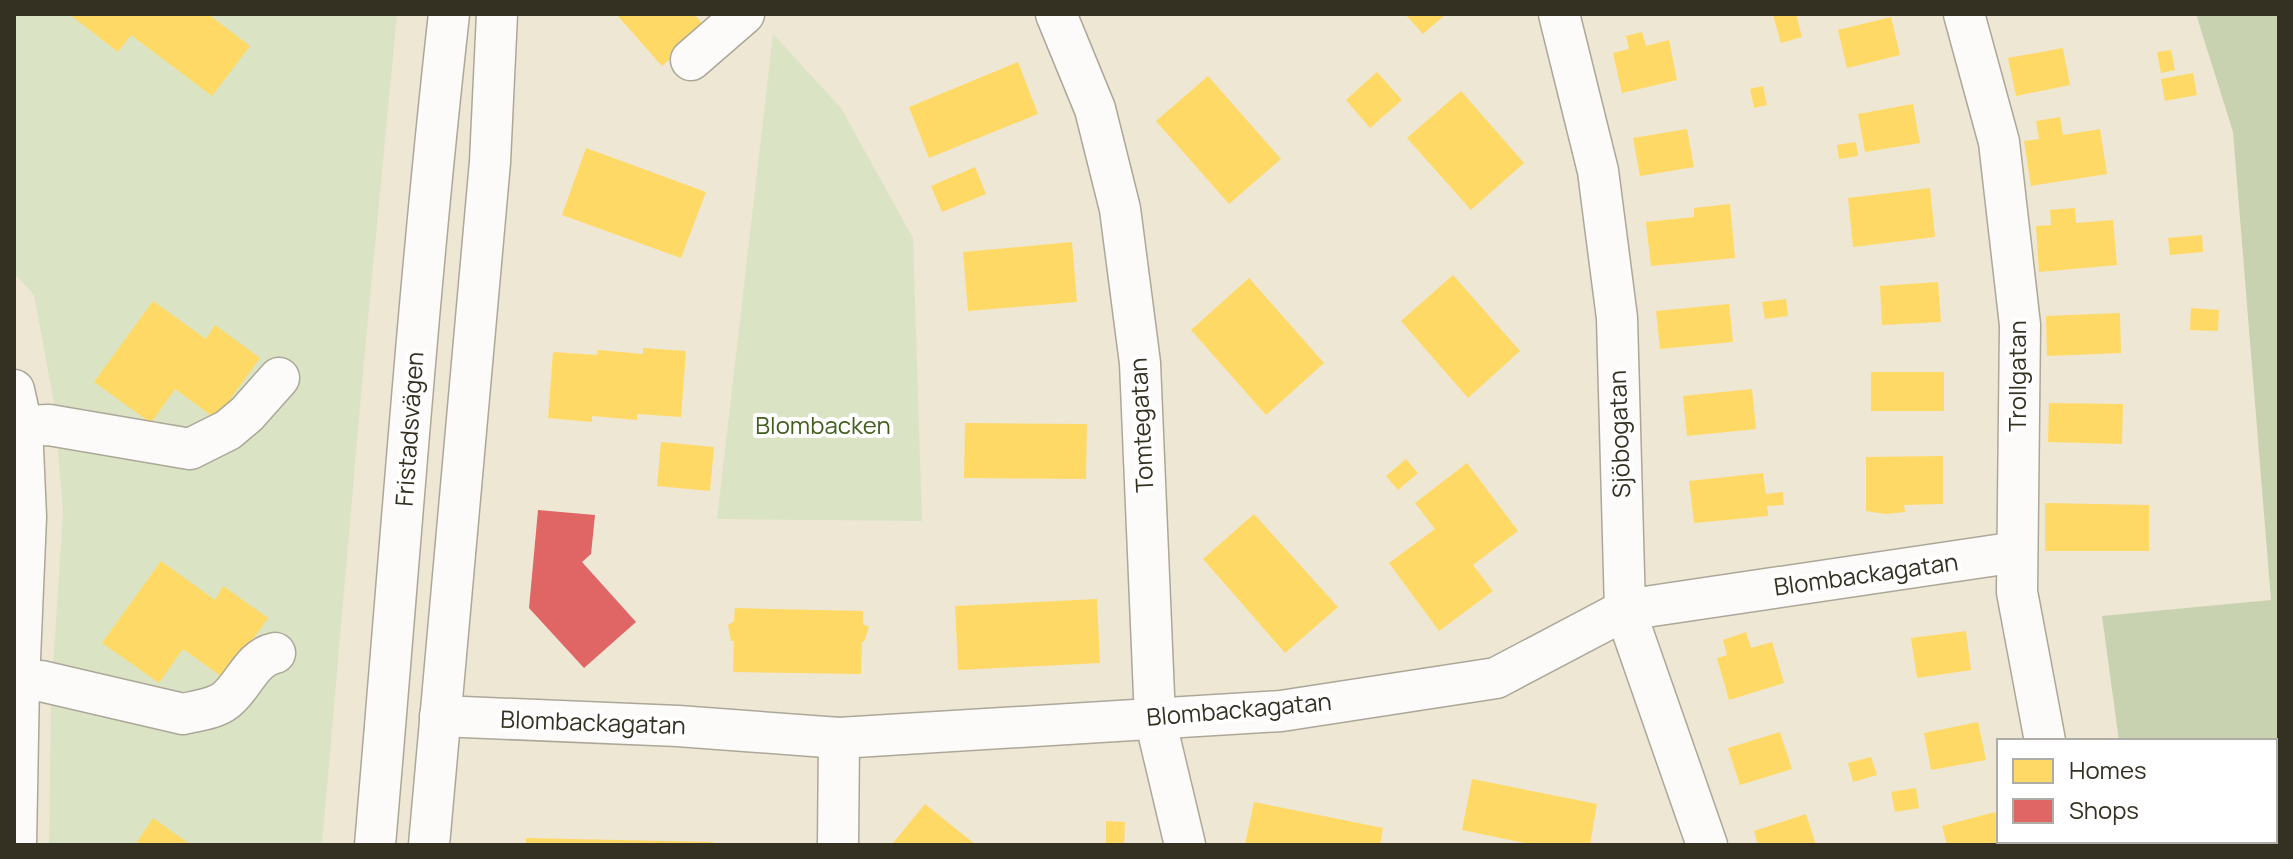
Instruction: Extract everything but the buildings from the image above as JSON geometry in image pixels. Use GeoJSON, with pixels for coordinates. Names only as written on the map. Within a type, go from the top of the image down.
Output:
{"type":"FeatureCollection","features":[{"type":"Feature","properties":{"kind":"street","name":"Fristadsvägen"},"geometry":{"type":"LineString","coordinates":[[375,845],[425,233],[449,14]]}},
{"type":"Feature","properties":{"kind":"street"},"geometry":{"type":"LineString","coordinates":[[429,845],[490,162],[497,14]]}},
{"type":"Feature","properties":{"kind":"street"},"geometry":{"type":"LineString","coordinates":[[691,60],[744,14]]}},
{"type":"Feature","properties":{"kind":"street","name":"Tomtegatan"},"geometry":{"type":"LineString","coordinates":[[1056,14],[1095,109],[1120,209],[1140,363],[1155,719],[1185,845]]}},
{"type":"Feature","properties":{"kind":"street","name":"Sjöbogatan"},"geometry":{"type":"LineString","coordinates":[[1559,14],[1598,171],[1617,318],[1625,610],[1707,845]]}},
{"type":"Feature","properties":{"kind":"street","name":"Trollgatan"},"geometry":{"type":"LineString","coordinates":[[1964,14],[1999,142],[2020,325],[2017,592],[2045,739]]}},
{"type":"Feature","properties":{"kind":"street"},"geometry":{"type":"LineString","coordinates":[[18,408],[49,425],[190,449],[228,430],[279,378]]}},
{"type":"Feature","properties":{"kind":"street"},"geometry":{"type":"LineString","coordinates":[[16,845],[16,682],[26,517],[18,408]]}},
{"type":"Feature","properties":{"kind":"street","name":"Blombackagatan"},"geometry":{"type":"LineString","coordinates":[[440,716],[678,726],[839,738],[1281,711],[1496,678],[1625,610],[2017,552]]}},
{"type":"Feature","properties":{"kind":"street"},"geometry":{"type":"LineString","coordinates":[[16,682],[41,681],[183,714],[225,701],[264,655],[275,653]]}},
{"type":"Feature","properties":{"kind":"street"},"geometry":{"type":"LineString","coordinates":[[838,845],[839,738]]}},
{"type":"Feature","properties":{"kind":"green space"},"geometry":{"type":"Polygon","coordinates":[[[14,14],[397,14],[322,845],[49,845],[51,698],[63,512],[54,403],[34,295],[14,273],[14,14]]]}},
{"type":"Feature","properties":{"kind":"green space"},"geometry":{"type":"Polygon","coordinates":[[[2196,14],[2279,14],[2279,845],[2134,845],[2277,843],[2277,739],[2119,739],[2102,616],[2271,600],[2233,132],[2196,14]]]}},
{"type":"Feature","properties":{"kind":"green space","name":"Blombacken"},"geometry":{"type":"Polygon","coordinates":[[[773,34],[841,108],[913,238],[922,521],[717,519],[773,34]]]}}]}
